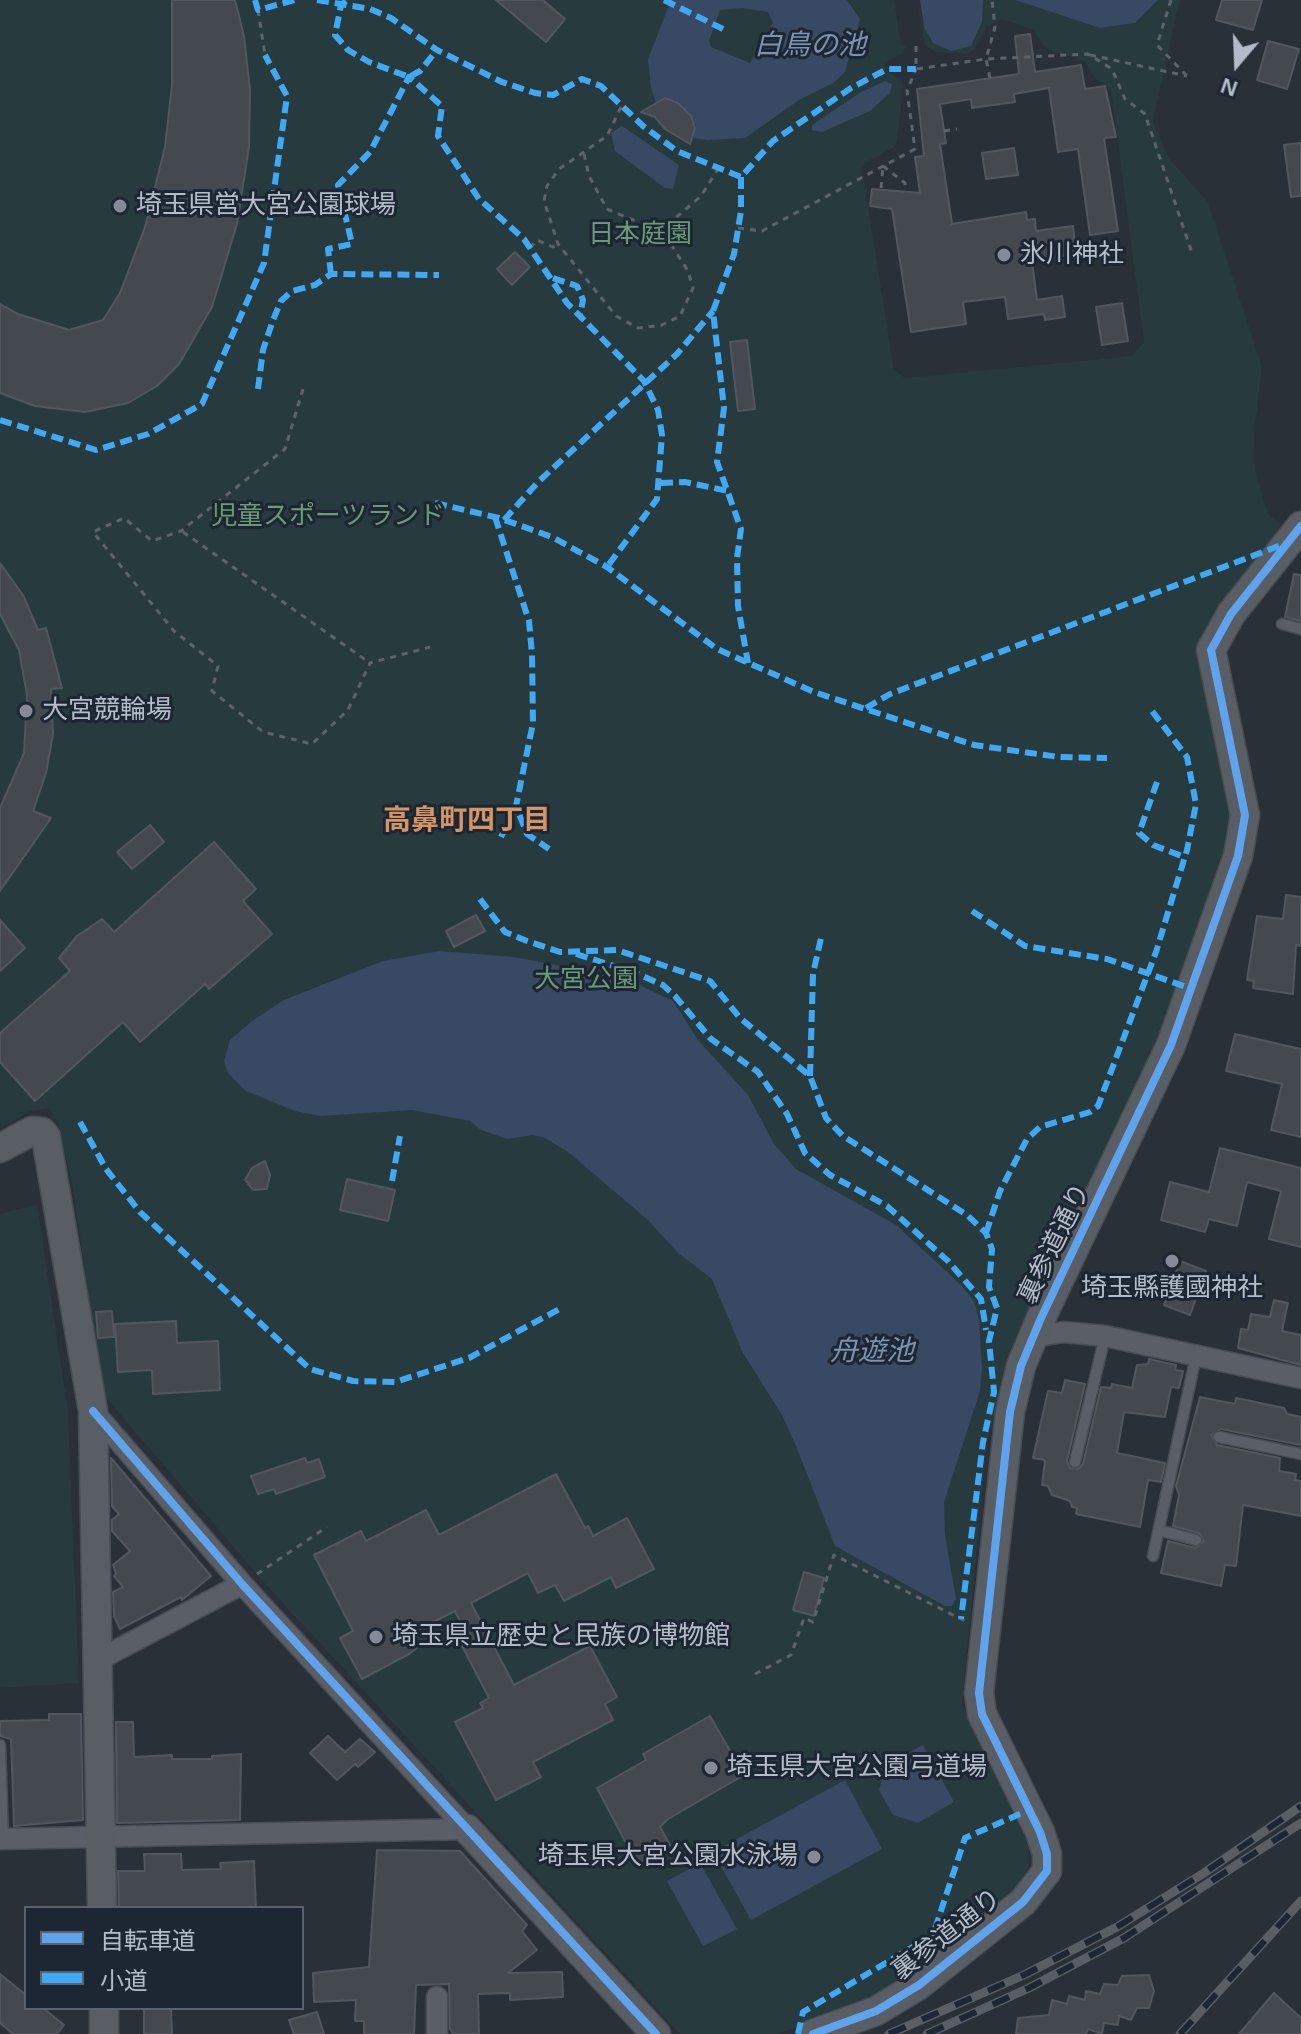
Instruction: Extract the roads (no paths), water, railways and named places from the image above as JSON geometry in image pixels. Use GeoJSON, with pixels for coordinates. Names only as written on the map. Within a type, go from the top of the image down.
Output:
{"type":"FeatureCollection","features":[{"type":"Feature","properties":{"kind":"street","name":"裏参道通り"},"geometry":{"type":"LineString","coordinates":[[813,2034],[876,2011],[919,1985],[1023,1902],[1047,1871],[1047,1854],[1040,1832],[982,1714],[979,1693],[1010,1412],[1021,1366],[1033,1337],[1171,1045],[1238,856],[1245,815],[1211,650],[1231,614],[1301,526]]}},
{"type":"Feature","properties":{"kind":"street"},"geometry":{"type":"LineString","coordinates":[[0,1148],[32,1131],[42,1132],[46,1137],[93,1411],[102,1906]]}},
{"type":"Feature","properties":{"kind":"street"},"geometry":{"type":"LineString","coordinates":[[1033,1337],[1064,1332],[1105,1336],[1301,1378]]}},
{"type":"Feature","properties":{"kind":"street"},"geometry":{"type":"LineString","coordinates":[[93,1411],[248,1580],[467,1829],[656,2034]]}},
{"type":"Feature","properties":{"kind":"street"},"geometry":{"type":"LineString","coordinates":[[98,1660],[248,1580]]}},
{"type":"Feature","properties":{"kind":"street"},"geometry":{"type":"LineString","coordinates":[[2,1839],[467,1829]]}},
{"type":"Feature","properties":{"kind":"street"},"geometry":{"type":"LineString","coordinates":[[437,1997],[437,2034]]}},
{"type":"Feature","properties":{"kind":"street"},"geometry":{"type":"LineString","coordinates":[[104,2010],[104,2034]]}},
{"type":"Feature","properties":{"kind":"lane"},"geometry":{"type":"LineString","coordinates":[[1282,624],[1301,629]]}},
{"type":"Feature","properties":{"kind":"lane"},"geometry":{"type":"LineString","coordinates":[[1075,1462],[1105,1336]]}},
{"type":"Feature","properties":{"kind":"lane"},"geometry":{"type":"LineString","coordinates":[[1153,1556],[1196,1356]]}},
{"type":"Feature","properties":{"kind":"lane"},"geometry":{"type":"LineString","coordinates":[[1219,1437],[1301,1454]]}},
{"type":"Feature","properties":{"kind":"lane"},"geometry":{"type":"LineString","coordinates":[[1159,1530],[1196,1540]]}},
{"type":"Feature","properties":{"kind":"lane"},"geometry":{"type":"LineString","coordinates":[[0,1745],[2,1839]]}},
{"type":"Feature","properties":{"kind":"water","name":"白鳥の池"},"geometry":{"type":"Polygon","coordinates":[[[671,0],[847,0],[860,19],[845,72],[833,83],[799,100],[745,138],[692,138],[696,126],[687,110],[666,97],[656,103],[648,59],[671,0]],[[742,8],[720,10],[709,41],[711,47],[750,63],[773,23],[768,12],[742,8]]]}},
{"type":"Feature","properties":{"kind":"water"},"geometry":{"type":"Polygon","coordinates":[[[920,0],[983,0],[982,22],[971,46],[951,51],[933,43],[924,27],[920,0]]]}},
{"type":"Feature","properties":{"kind":"water"},"geometry":{"type":"Polygon","coordinates":[[[1015,0],[1158,0],[1135,23],[1100,28],[1015,0]]]}},
{"type":"Feature","properties":{"kind":"water"},"geometry":{"type":"Polygon","coordinates":[[[885,81],[892,84],[890,93],[870,111],[822,132],[812,130],[812,125],[861,92],[885,81]]]}},
{"type":"Feature","properties":{"kind":"water"},"geometry":{"type":"Polygon","coordinates":[[[622,126],[679,165],[673,189],[665,188],[615,151],[611,133],[622,126]]]}},
{"type":"Feature","properties":{"kind":"water","name":"舟遊池"},"geometry":{"type":"Polygon","coordinates":[[[440,951],[514,957],[583,970],[637,984],[673,1001],[698,1040],[748,1095],[774,1144],[796,1169],[896,1225],[974,1301],[979,1320],[980,1391],[944,1502],[945,1535],[956,1599],[952,1606],[945,1606],[835,1546],[782,1415],[743,1353],[712,1279],[678,1253],[648,1220],[568,1152],[545,1138],[533,1135],[507,1139],[481,1130],[470,1121],[412,1110],[321,1116],[295,1111],[246,1091],[228,1073],[224,1061],[230,1040],[284,1000],[383,961],[440,951]]]}},
{"type":"Feature","properties":{"kind":"water"},"geometry":{"type":"Polygon","coordinates":[[[923,1745],[954,1802],[918,1823],[893,1815],[879,1790],[886,1764],[923,1745]]]}},
{"type":"Feature","properties":{"kind":"water"},"geometry":{"type":"Polygon","coordinates":[[[845,1780],[882,1849],[751,1920],[713,1852],[845,1780]]]}},
{"type":"Feature","properties":{"kind":"water"},"geometry":{"type":"Polygon","coordinates":[[[700,1863],[737,1929],[703,1946],[667,1881],[700,1863]]]}},
{"type":"Feature","properties":{"kind":"railway"},"geometry":{"type":"LineString","coordinates":[[889,2034],[1024,1975],[1117,1927],[1204,1873],[1301,1806]]}},
{"type":"Feature","properties":{"kind":"railway"},"geometry":{"type":"LineString","coordinates":[[927,2034],[1029,1988],[1124,1938],[1301,1823]]}},
{"type":"Feature","properties":{"kind":"railway"},"geometry":{"type":"LineString","coordinates":[[1180,2034],[1301,1901]]}},
{"type":"Feature","properties":{"kind":"place","name":"埼玉県営大宮公園球場"},"geometry":{"type":"Point","coordinates":[120,206]}},
{"type":"Feature","properties":{"kind":"place","name":"氷川神社"},"geometry":{"type":"Point","coordinates":[1004,255]}},
{"type":"Feature","properties":{"kind":"place","name":"大宮競輪場"},"geometry":{"type":"Point","coordinates":[26,711]}},
{"type":"Feature","properties":{"kind":"place","name":"埼玉縣護國神社"},"geometry":{"type":"Point","coordinates":[1172,1261]}},
{"type":"Feature","properties":{"kind":"place","name":"埼玉県立歴史と民族の博物館"},"geometry":{"type":"Point","coordinates":[376,1637]}},
{"type":"Feature","properties":{"kind":"place","name":"埼玉県大宮公園弓道場"},"geometry":{"type":"Point","coordinates":[711,1768]}},
{"type":"Feature","properties":{"kind":"place","name":"埼玉県大宮公園水泳場"},"geometry":{"type":"Point","coordinates":[814,1857]}},
{"type":"Feature","properties":{"kind":"district","name":"高鼻町四丁目"},"geometry":{"type":"Point","coordinates":[467,821]}},
{"type":"Feature","properties":{"kind":"park label","name":"日本庭園"},"geometry":{"type":"Point","coordinates":[640,235]}},
{"type":"Feature","properties":{"kind":"park label","name":"児童スポーツランド"},"geometry":{"type":"Point","coordinates":[328,517]}},
{"type":"Feature","properties":{"kind":"park label","name":"大宮公園"},"geometry":{"type":"Point","coordinates":[586,980]}}]}
